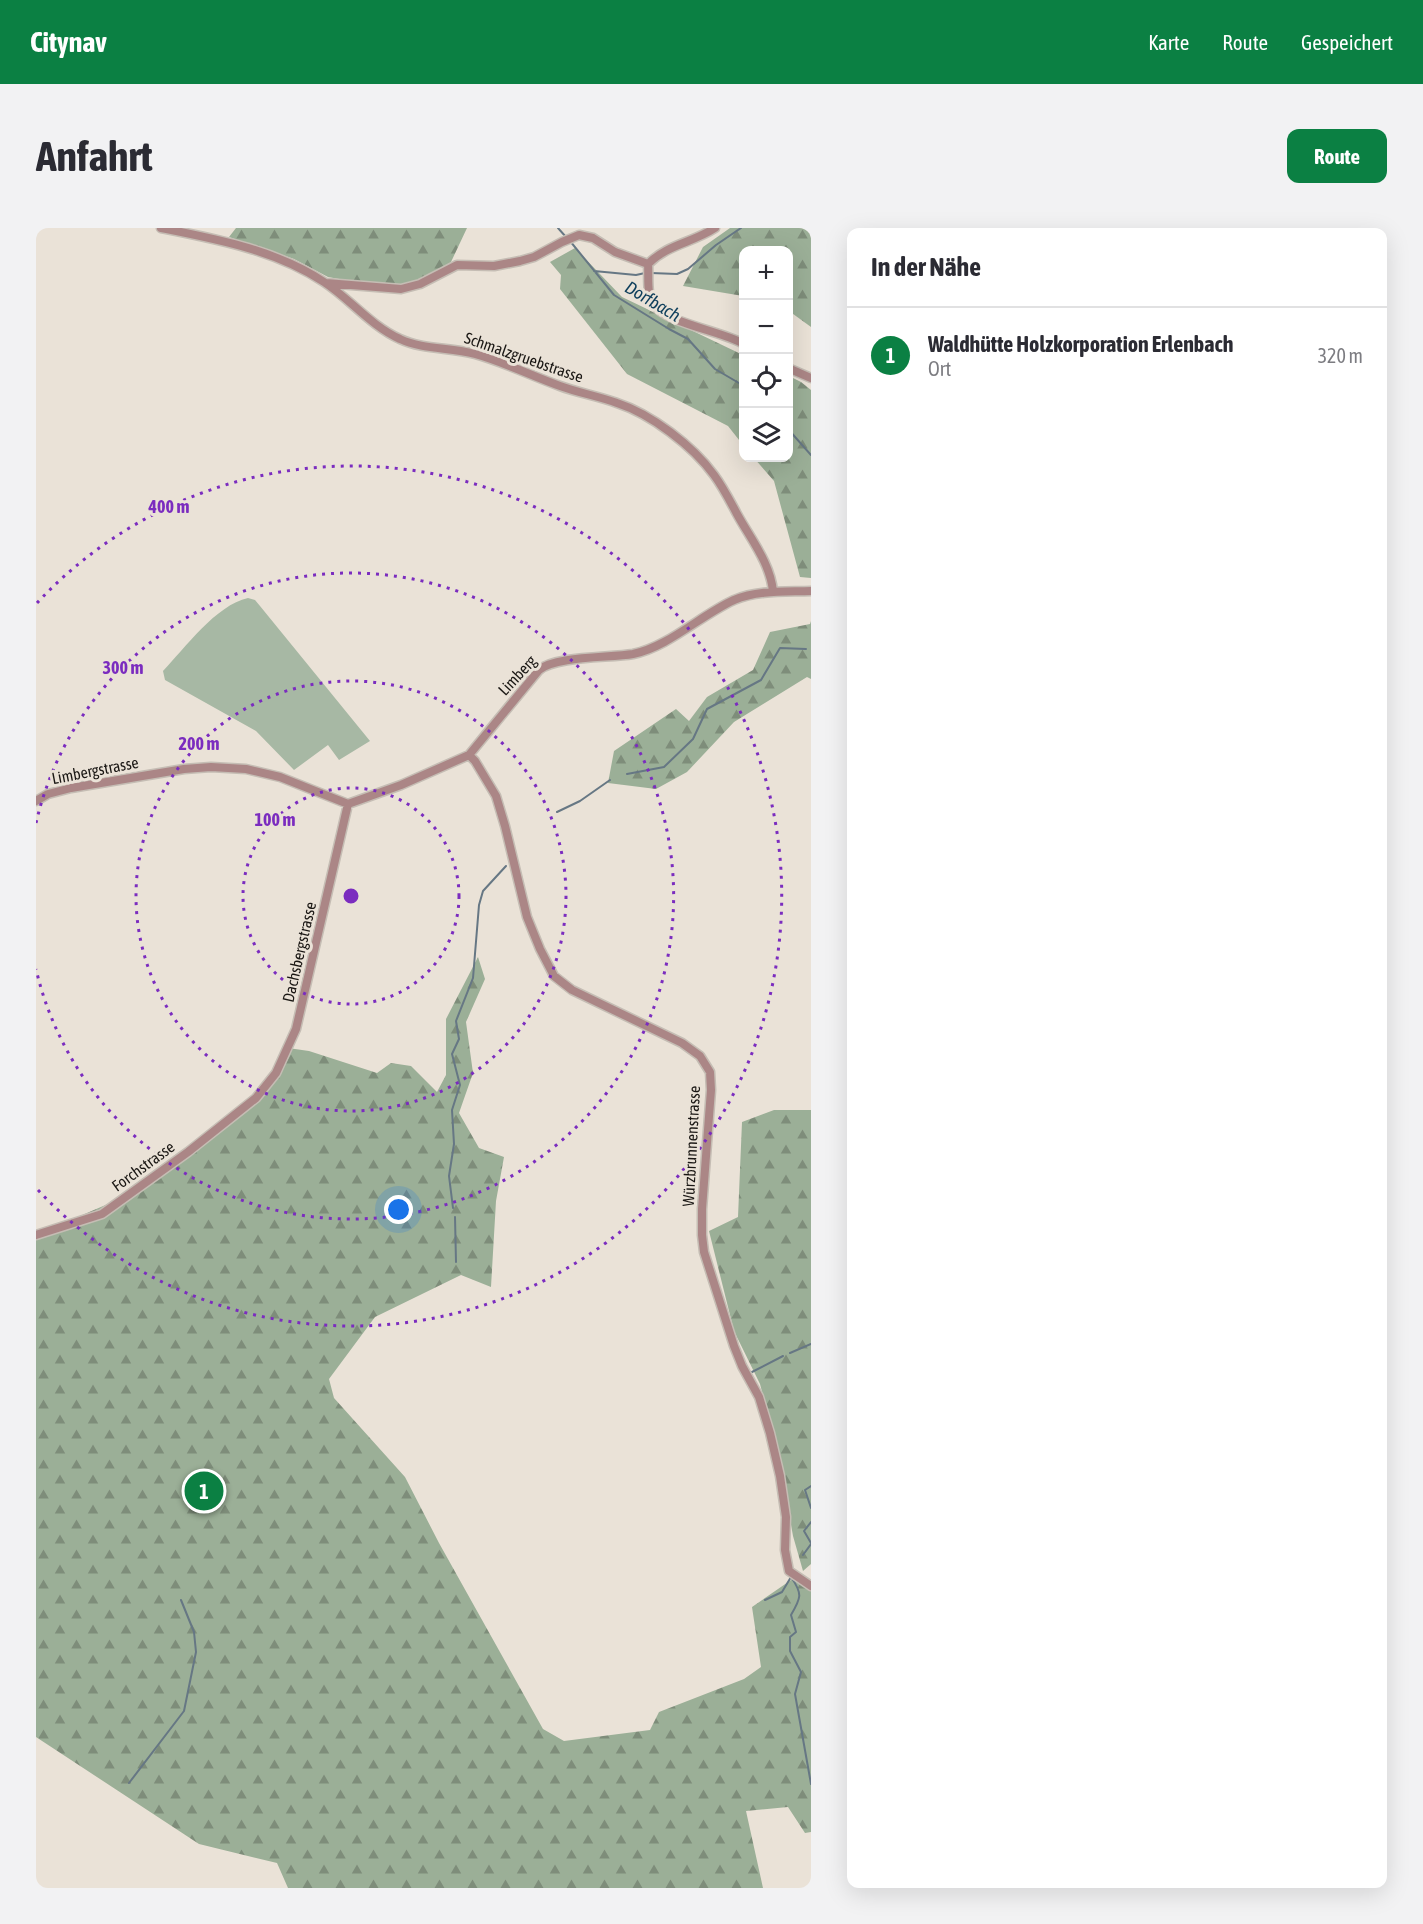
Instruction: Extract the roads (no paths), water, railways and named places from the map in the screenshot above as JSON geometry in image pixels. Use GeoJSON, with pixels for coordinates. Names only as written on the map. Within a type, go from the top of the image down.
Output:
{"type":"FeatureCollection","features":[{"type":"Feature","properties":{"kind":"street","name":"Schmalzgruebstrasse"},"geometry":{"type":"LineString","coordinates":[[161,228],[215,239],[293,264],[325,283],[381,329],[401,340],[484,356],[573,391],[618,403],[637,412],[670,433],[695,453],[714,475],[769,572],[773,592]]}},
{"type":"Feature","properties":{"kind":"street"},"geometry":{"type":"LineString","coordinates":[[715,228],[671,247],[648,271],[651,300],[659,312],[739,342]]}},
{"type":"Feature","properties":{"kind":"street"},"geometry":{"type":"LineString","coordinates":[[325,283],[404,288],[420,284],[457,264],[494,266],[507,264],[534,257],[562,242],[585,235],[648,271]]}},
{"type":"Feature","properties":{"kind":"street"},"geometry":{"type":"LineString","coordinates":[[793,370],[811,378]]}},
{"type":"Feature","properties":{"kind":"street","name":"Limberg"},"geometry":{"type":"LineString","coordinates":[[348,804],[401,785],[469,755],[544,665],[562,660],[584,660],[635,654],[656,646],[736,599],[773,592],[811,591]]}},
{"type":"Feature","properties":{"kind":"street","name":"Würzbrunnenstrasse"},"geometry":{"type":"LineString","coordinates":[[469,755],[496,796],[527,917],[554,976],[572,990],[682,1043],[700,1056],[710,1072],[711,1090],[702,1209],[704,1252],[734,1347],[759,1397],[770,1433],[786,1517],[785,1550],[789,1571],[811,1586]]}},
{"type":"Feature","properties":{"kind":"street","name":"Limbergstrasse"},"geometry":{"type":"LineString","coordinates":[[36,801],[48,794],[71,788],[184,769],[212,767],[246,769],[302,784],[348,804]]}},
{"type":"Feature","properties":{"kind":"street","name":"Dachsbergstrasse"},"geometry":{"type":"LineString","coordinates":[[256,1098],[276,1073],[296,1029],[348,804]]}},
{"type":"Feature","properties":{"kind":"street","name":"Forchstrasse"},"geometry":{"type":"LineString","coordinates":[[36,1235],[102,1214],[188,1152],[256,1098]]}},
{"type":"Feature","properties":{"kind":"waterway","name":"Dorfbach"},"geometry":{"type":"LineString","coordinates":[[558,228],[566,237]]}},
{"type":"Feature","properties":{"kind":"waterway"},"geometry":{"type":"LineString","coordinates":[[651,273],[677,274],[688,269],[716,245],[741,228]]}},
{"type":"Feature","properties":{"kind":"waterway","name":"Dorfbach"},"geometry":{"type":"LineString","coordinates":[[570,241],[614,295],[688,339],[715,369],[739,383]]}},
{"type":"Feature","properties":{"kind":"waterway"},"geometry":{"type":"LineString","coordinates":[[594,271],[636,275],[645,273]]}},
{"type":"Feature","properties":{"kind":"waterway","name":"Dorfbach"},"geometry":{"type":"LineString","coordinates":[[793,435],[811,455]]}},
{"type":"Feature","properties":{"kind":"waterway"},"geometry":{"type":"LineString","coordinates":[[627,774],[664,767],[693,739],[707,709],[761,680],[780,648],[806,649]]}},
{"type":"Feature","properties":{"kind":"waterway"},"geometry":{"type":"LineString","coordinates":[[557,812],[580,801],[610,780]]}},
{"type":"Feature","properties":{"kind":"waterway"},"geometry":{"type":"LineString","coordinates":[[453,1208],[449,1176],[454,1144],[452,1110],[460,1085],[452,1054],[459,1039],[456,1021],[473,978],[479,905],[483,891],[506,866]]}},
{"type":"Feature","properties":{"kind":"waterway"},"geometry":{"type":"LineString","coordinates":[[455,1217],[456,1262]]}},
{"type":"Feature","properties":{"kind":"waterway"},"geometry":{"type":"LineString","coordinates":[[790,1353],[811,1344]]}},
{"type":"Feature","properties":{"kind":"waterway"},"geometry":{"type":"LineString","coordinates":[[752,1372],[783,1356]]}},
{"type":"Feature","properties":{"kind":"waterway"},"geometry":{"type":"LineString","coordinates":[[811,1486],[805,1490],[811,1508]]}},
{"type":"Feature","properties":{"kind":"waterway"},"geometry":{"type":"LineString","coordinates":[[811,1522],[804,1531],[811,1543]]}},
{"type":"Feature","properties":{"kind":"waterway"},"geometry":{"type":"LineString","coordinates":[[803,1555],[811,1544]]}},
{"type":"Feature","properties":{"kind":"waterway"},"geometry":{"type":"LineString","coordinates":[[765,1600],[782,1592],[791,1577],[799,1592],[799,1600],[791,1615],[796,1632],[790,1637],[790,1651],[801,1672],[795,1694],[811,1784]]}},
{"type":"Feature","properties":{"kind":"waterway"},"geometry":{"type":"LineString","coordinates":[[129,1783],[184,1711],[196,1652],[194,1632],[181,1600]]}},
{"type":"Feature","properties":{"kind":"place","name":"Waldhütte Holzkorporation Erlenbach"},"geometry":{"type":"Point","coordinates":[204,1491]}}]}
